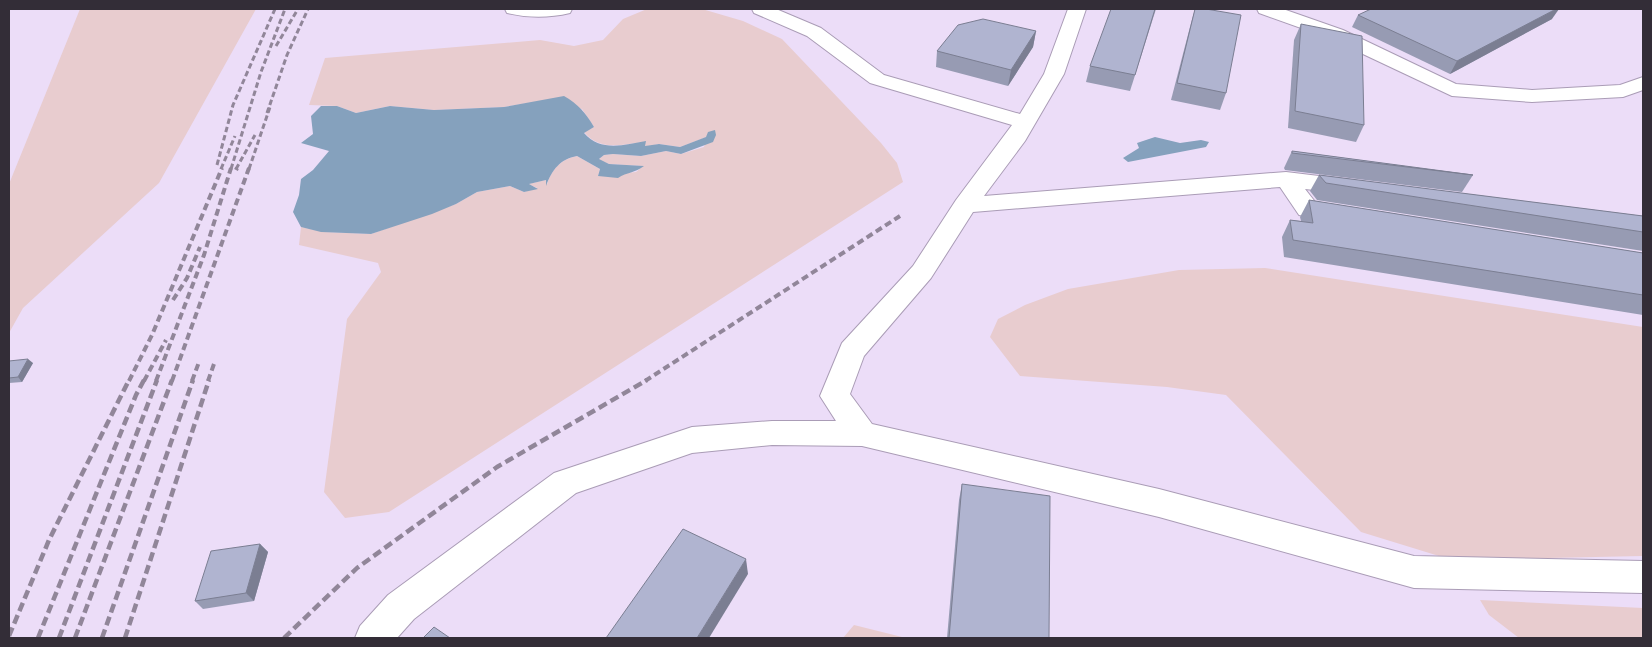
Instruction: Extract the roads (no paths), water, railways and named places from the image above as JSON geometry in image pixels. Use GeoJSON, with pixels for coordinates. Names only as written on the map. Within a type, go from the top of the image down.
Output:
{"type":"FeatureCollection","features":[{"type":"Feature","properties":{"kind":"lane"},"geometry":{"type":"LineString","coordinates":[[514,9],[530,12],[563,9]]}},
{"type":"Feature","properties":{"kind":"lane"},"geometry":{"type":"LineString","coordinates":[[760,9],[814,32],[877,79],[1025,122]]}},
{"type":"Feature","properties":{"kind":"lane"},"geometry":{"type":"LineString","coordinates":[[862,434],[835,396],[852,350],[922,272],[965,205],[1014,141],[1054,74],[1076,9]]}},
{"type":"Feature","properties":{"kind":"lane"},"geometry":{"type":"LineString","coordinates":[[1266,9],[1336,34],[1452,90],[1532,96],[1623,91],[1643,83]]}},
{"type":"Feature","properties":{"kind":"lane"},"geometry":{"type":"LineString","coordinates":[[965,205],[1123,194],[1286,178],[1375,190]]}},
{"type":"Feature","properties":{"kind":"lane"},"geometry":{"type":"LineString","coordinates":[[1286,178],[1308,209],[1367,219]]}},
{"type":"Feature","properties":{"kind":"lane"},"geometry":{"type":"LineString","coordinates":[[373,638],[401,607],[565,483],[692,440],[772,433],[862,434],[1159,503],[1414,572],[1643,577]]}},
{"type":"Feature","properties":{"kind":"water"},"geometry":{"type":"Polygon","coordinates":[[[564,96],[588,117],[594,127],[584,133],[597,143],[613,146],[646,141],[645,146],[659,144],[680,147],[706,137],[708,132],[715,130],[716,135],[713,142],[681,154],[666,151],[641,156],[604,155],[599,159],[609,164],[644,166],[618,178],[598,176],[600,169],[577,156],[571,157],[557,166],[546,186],[546,180],[529,184],[538,189],[524,192],[510,186],[477,192],[456,204],[432,214],[371,234],[321,232],[301,227],[293,212],[299,195],[301,179],[313,170],[329,151],[301,143],[313,134],[311,116],[321,106],[337,106],[356,113],[390,106],[434,110],[504,107],[564,96]]]}},
{"type":"Feature","properties":{"kind":"water"},"geometry":{"type":"Polygon","coordinates":[[[1155,137],[1180,143],[1201,140],[1209,142],[1206,147],[1128,162],[1123,158],[1139,148],[1137,143],[1155,137]]]}},
{"type":"Feature","properties":{"kind":"railway"},"geometry":{"type":"LineString","coordinates":[[217,165],[233,105],[275,9]]}},
{"type":"Feature","properties":{"kind":"railway"},"geometry":{"type":"LineString","coordinates":[[231,169],[261,72],[285,9]]}},
{"type":"Feature","properties":{"kind":"railway"},"geometry":{"type":"LineString","coordinates":[[276,46],[298,9]]}},
{"type":"Feature","properties":{"kind":"railway"},"geometry":{"type":"LineString","coordinates":[[267,113],[287,55],[308,9]]}},
{"type":"Feature","properties":{"kind":"railway"},"geometry":{"type":"LineString","coordinates":[[249,169],[270,107]]}},
{"type":"Feature","properties":{"kind":"railway"},"geometry":{"type":"LineString","coordinates":[[236,169],[255,135]]}},
{"type":"Feature","properties":{"kind":"railway"},"geometry":{"type":"LineString","coordinates":[[221,169],[235,136]]}},
{"type":"Feature","properties":{"kind":"railway"},"geometry":{"type":"LineString","coordinates":[[129,381],[152,335],[222,168]]}},
{"type":"Feature","properties":{"kind":"railway"},"geometry":{"type":"LineString","coordinates":[[156,381],[204,255],[231,168]]}},
{"type":"Feature","properties":{"kind":"railway"},"geometry":{"type":"LineString","coordinates":[[172,381],[249,168]]}},
{"type":"Feature","properties":{"kind":"railway"},"geometry":{"type":"LineString","coordinates":[[645,381],[900,216]]}},
{"type":"Feature","properties":{"kind":"railway"},"geometry":{"type":"LineString","coordinates":[[173,300],[187,278],[200,247]]}},
{"type":"Feature","properties":{"kind":"railway"},"geometry":{"type":"LineString","coordinates":[[144,381],[166,340]]}},
{"type":"Feature","properties":{"kind":"railway"},"geometry":{"type":"LineString","coordinates":[[208,381],[215,361]]}},
{"type":"Feature","properties":{"kind":"railway"},"geometry":{"type":"LineString","coordinates":[[192,381],[199,362]]}},
{"type":"Feature","properties":{"kind":"railway"},"geometry":{"type":"LineString","coordinates":[[9,636],[49,540],[129,380]]}},
{"type":"Feature","properties":{"kind":"railway"},"geometry":{"type":"LineString","coordinates":[[38,638],[136,395],[144,380]]}},
{"type":"Feature","properties":{"kind":"railway"},"geometry":{"type":"LineString","coordinates":[[59,638],[157,380]]}},
{"type":"Feature","properties":{"kind":"railway"},"geometry":{"type":"LineString","coordinates":[[75,638],[172,380]]}},
{"type":"Feature","properties":{"kind":"railway"},"geometry":{"type":"LineString","coordinates":[[102,638],[193,380]]}},
{"type":"Feature","properties":{"kind":"railway"},"geometry":{"type":"LineString","coordinates":[[125,638],[209,380]]}},
{"type":"Feature","properties":{"kind":"railway"},"geometry":{"type":"LineString","coordinates":[[284,638],[357,568],[497,467],[647,380]]}}]}
